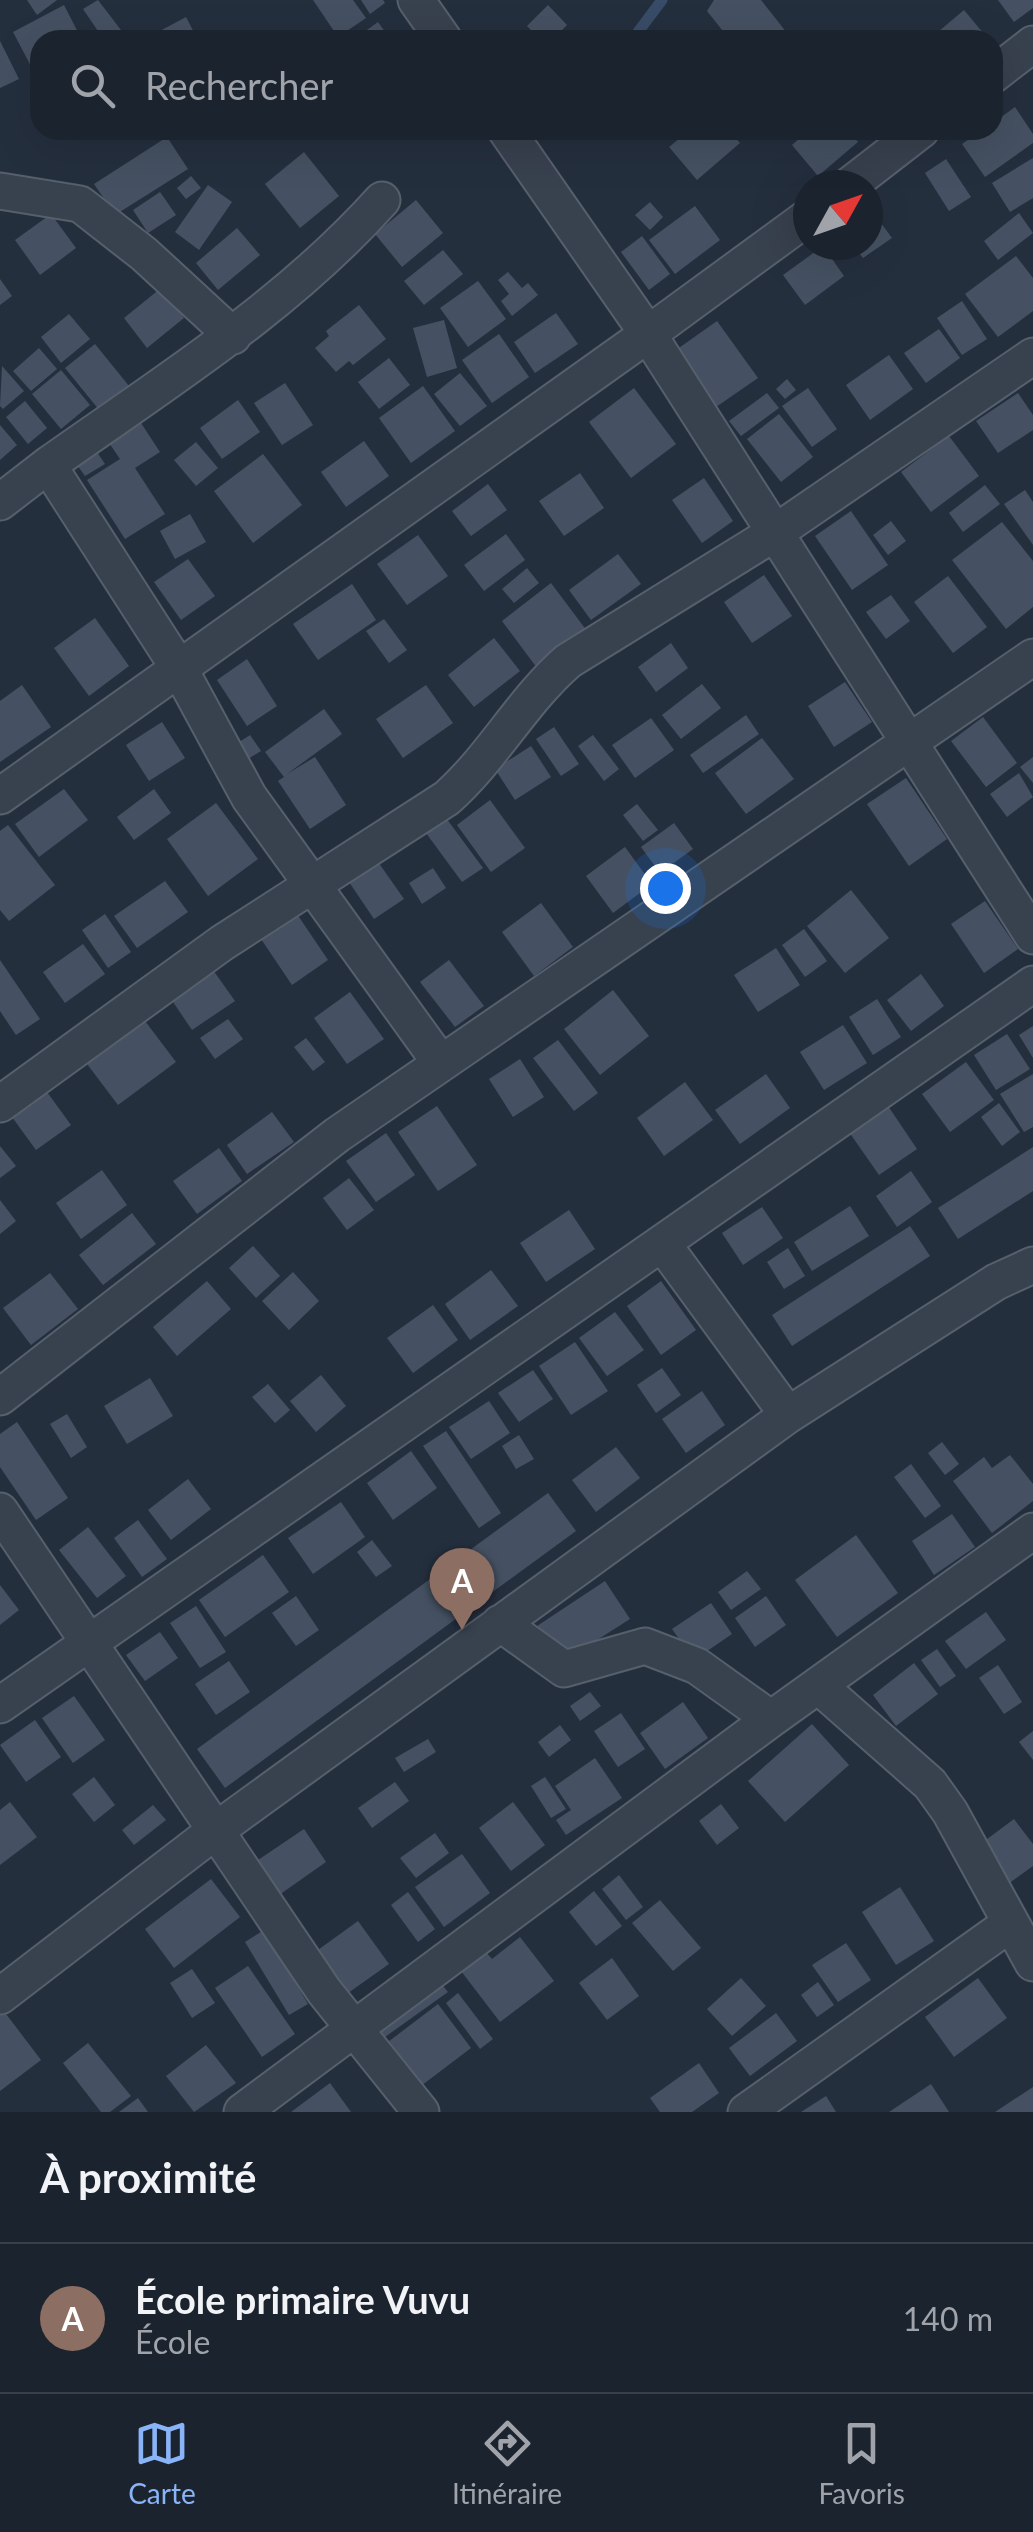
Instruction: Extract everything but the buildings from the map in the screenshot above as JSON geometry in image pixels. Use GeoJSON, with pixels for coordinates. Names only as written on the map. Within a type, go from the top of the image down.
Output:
{"type":"FeatureCollection","features":[{"type":"Feature","properties":{"kind":"street"},"geometry":{"type":"LineString","coordinates":[[416,0],[437,30]]}},
{"type":"Feature","properties":{"kind":"street"},"geometry":{"type":"LineString","coordinates":[[1003,66],[1033,44]]}},
{"type":"Feature","properties":{"kind":"street"},"geometry":{"type":"LineString","coordinates":[[513,140],[648,334],[1033,936]]}},
{"type":"Feature","properties":{"kind":"street"},"geometry":{"type":"LineString","coordinates":[[870,170],[909,140]]}},
{"type":"Feature","properties":{"kind":"street"},"geometry":{"type":"LineString","coordinates":[[0,192],[64,198],[80,204],[144,254],[232,336]]}},
{"type":"Feature","properties":{"kind":"street"},"geometry":{"type":"LineString","coordinates":[[0,502],[232,336],[332,256],[382,200]]}},
{"type":"Feature","properties":{"kind":"street"},"geometry":{"type":"LineString","coordinates":[[0,796],[793,228]]}},
{"type":"Feature","properties":{"kind":"street"},"geometry":{"type":"LineString","coordinates":[[0,1104],[308,885],[448,798],[475,774],[547,679],[568,661],[776,532],[1033,356]]}},
{"type":"Feature","properties":{"kind":"street"},"geometry":{"type":"LineString","coordinates":[[48,466],[180,670],[250,797],[308,885],[440,1062]]}},
{"type":"Feature","properties":{"kind":"street"},"geometry":{"type":"LineString","coordinates":[[0,1397],[249,1200],[440,1062],[1033,657]]}},
{"type":"Feature","properties":{"kind":"street"},"geometry":{"type":"LineString","coordinates":[[0,1705],[1033,984]]}},
{"type":"Feature","properties":{"kind":"street"},"geometry":{"type":"LineString","coordinates":[[662,1244],[788,1415]]}},
{"type":"Feature","properties":{"kind":"street"},"geometry":{"type":"LineString","coordinates":[[0,1996],[215,1832],[788,1415],[996,1282],[1033,1266]]}},
{"type":"Feature","properties":{"kind":"street"},"geometry":{"type":"LineString","coordinates":[[0,1511],[91,1640],[324,1991],[422,2112]]}},
{"type":"Feature","properties":{"kind":"street"},"geometry":{"type":"LineString","coordinates":[[242,2112],[770,1719],[1033,1531]]}},
{"type":"Feature","properties":{"kind":"street"},"geometry":{"type":"LineString","coordinates":[[500,1623],[564,1670],[633,1646],[679,1657],[770,1719]]}},
{"type":"Feature","properties":{"kind":"street"},"geometry":{"type":"LineString","coordinates":[[820,1686],[930,1784],[1033,1963]]}},
{"type":"Feature","properties":{"kind":"street"},"geometry":{"type":"LineString","coordinates":[[746,2112],[1011,1924]]}},
{"type":"Feature","properties":{"kind":"waterway"},"geometry":{"type":"LineString","coordinates":[[640,30],[662,0]]}},
{"type":"Feature","properties":{"kind":"place","name":"École primaire Vuvu"},"geometry":{"type":"Point","coordinates":[462,1630]}}]}
